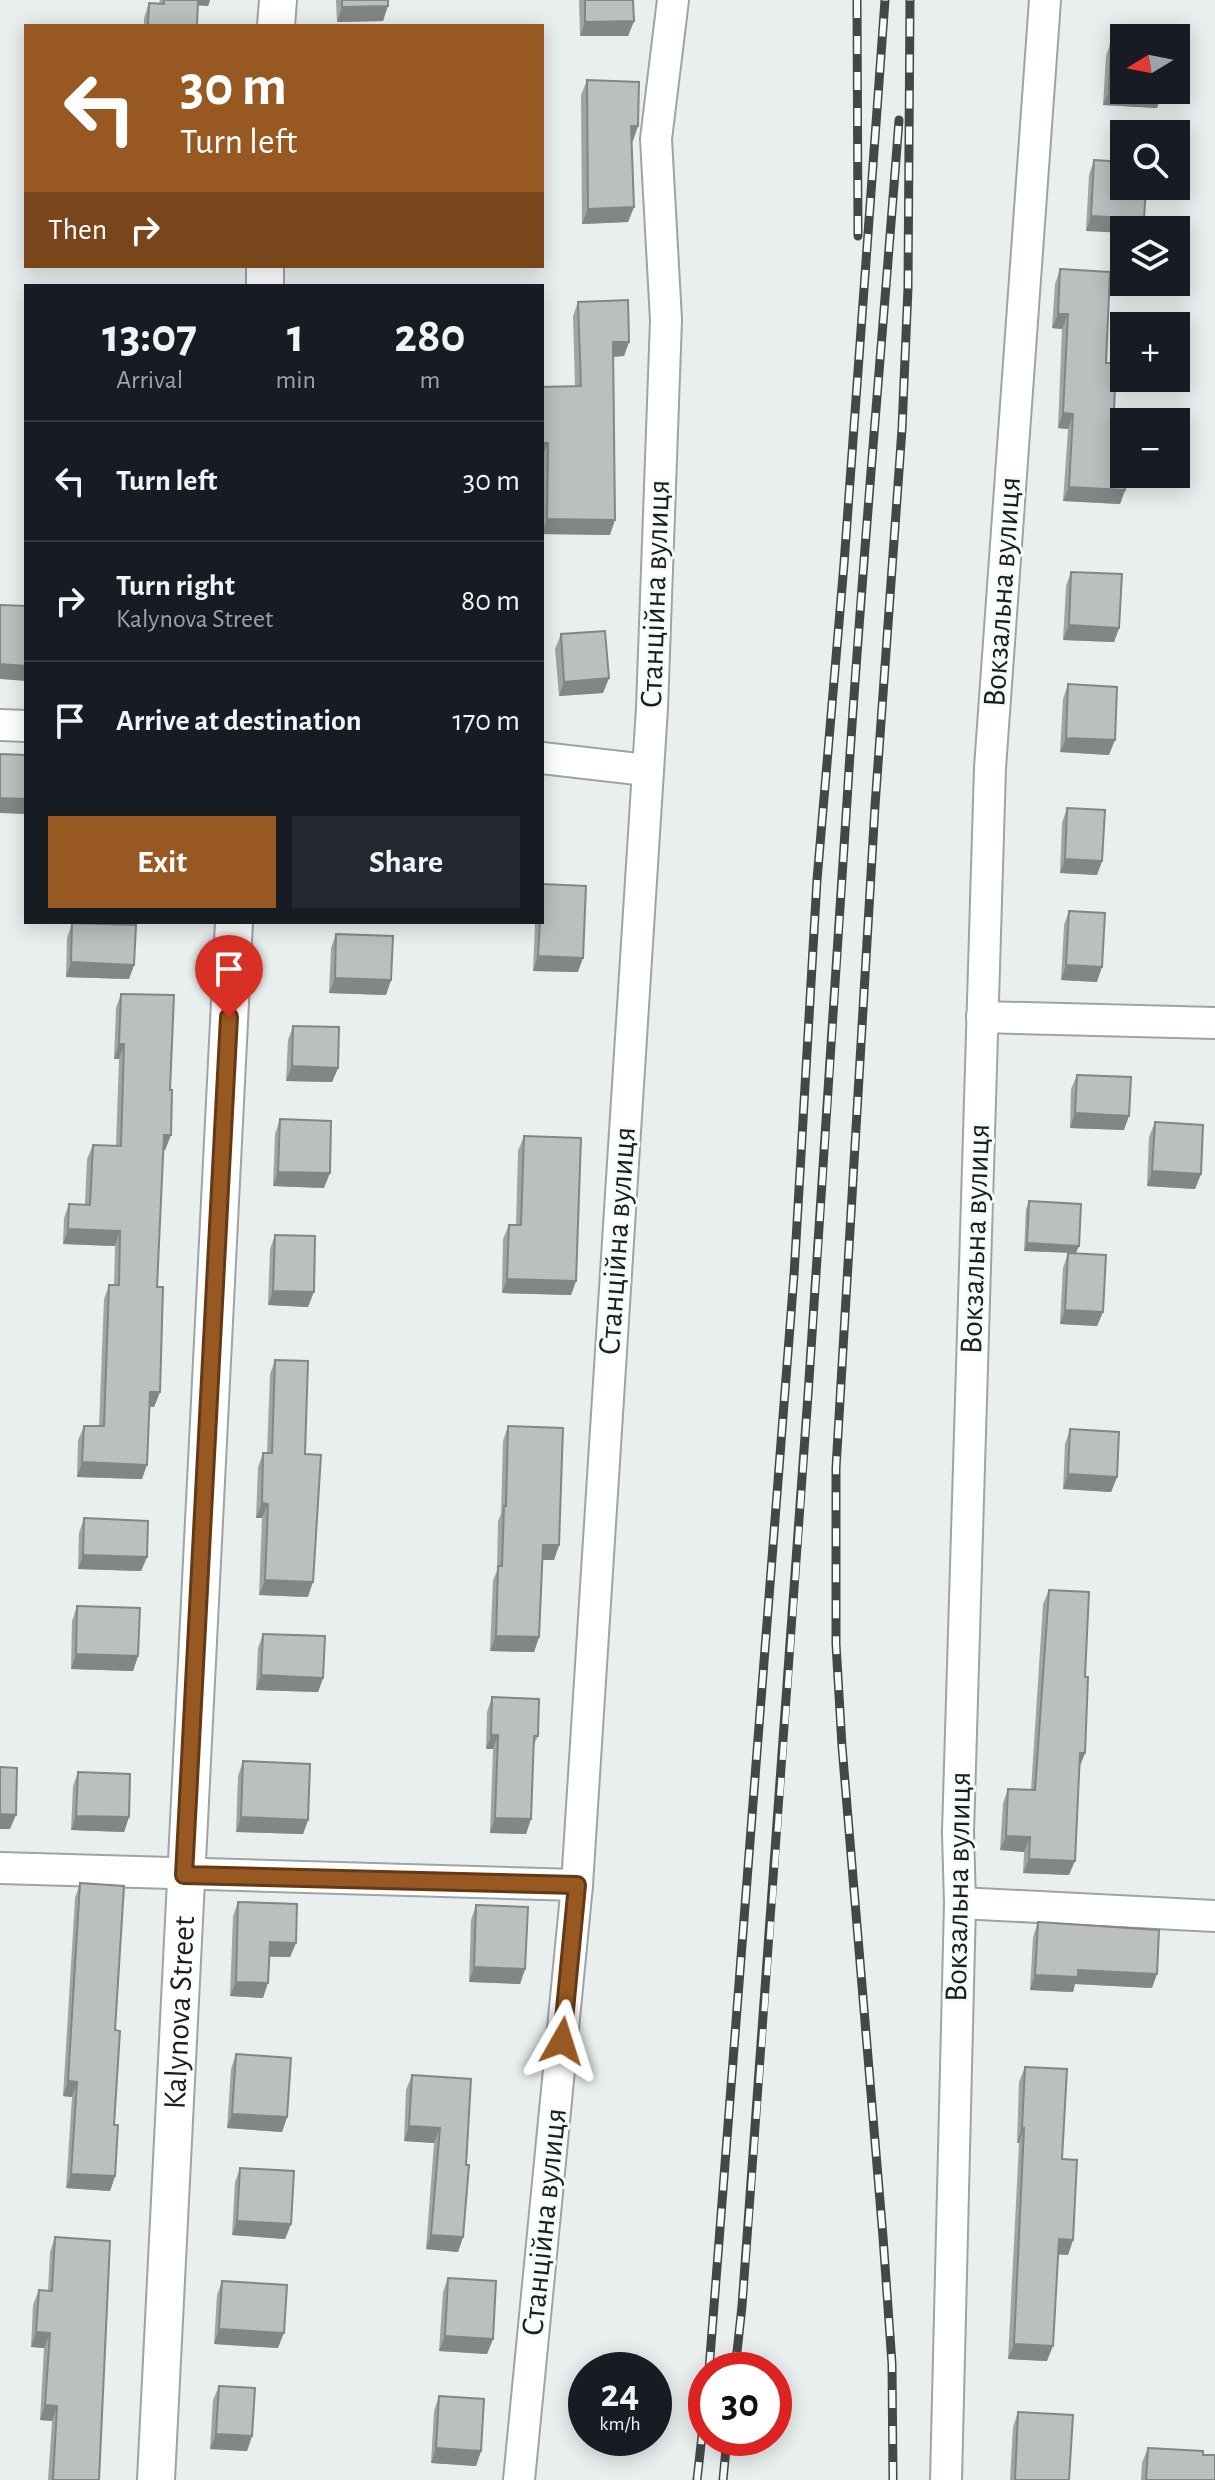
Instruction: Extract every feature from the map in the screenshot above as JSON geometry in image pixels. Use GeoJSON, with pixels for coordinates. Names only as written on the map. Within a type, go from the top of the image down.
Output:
{"type":"FeatureCollection","features":[{"type":"Feature","properties":{"kind":"street"},"geometry":{"type":"LineString","coordinates":[[276,24],[278,0]]}},
{"type":"Feature","properties":{"kind":"street","name":"Станційна вулиця"},"geometry":{"type":"LineString","coordinates":[[519,2480],[577,1885],[652,708],[666,320],[656,139],[673,0]]}},
{"type":"Feature","properties":{"kind":"street","name":"Вокзальна вулиця"},"geometry":{"type":"LineString","coordinates":[[946,2480],[960,1903],[958,1832],[990,768],[1045,0]]}},
{"type":"Feature","properties":{"kind":"street"},"geometry":{"type":"LineString","coordinates":[[0,725],[24,726]]}},
{"type":"Feature","properties":{"kind":"street"},"geometry":{"type":"LineString","coordinates":[[544,758],[646,770]]}},
{"type":"Feature","properties":{"kind":"street","name":"Kalynova Street"},"geometry":{"type":"LineString","coordinates":[[156,2480],[234,924]]}},
{"type":"Feature","properties":{"kind":"street"},"geometry":{"type":"LineString","coordinates":[[982,1017],[1215,1023]]}},
{"type":"Feature","properties":{"kind":"street"},"geometry":{"type":"LineString","coordinates":[[0,1868],[577,1885]]}},
{"type":"Feature","properties":{"kind":"street"},"geometry":{"type":"LineString","coordinates":[[960,1903],[1215,1916]]}},
{"type":"Feature","properties":{"kind":"building"},"geometry":{"type":"Polygon","coordinates":[[[164,0],[198,0],[197,24],[148,24],[149,3],[164,4],[164,0]]]}},
{"type":"Feature","properties":{"kind":"building"},"geometry":{"type":"Polygon","coordinates":[[[342,0],[388,0],[388,6],[342,7],[342,0]]]}},
{"type":"Feature","properties":{"kind":"building"},"geometry":{"type":"Polygon","coordinates":[[[585,0],[633,0],[634,21],[585,22],[585,0]]]}},
{"type":"Feature","properties":{"kind":"building"},"geometry":{"type":"Polygon","coordinates":[[[587,80],[639,82],[638,126],[631,126],[634,207],[588,209],[587,80]]]}},
{"type":"Feature","properties":{"kind":"building"},"geometry":{"type":"Polygon","coordinates":[[[1094,160],[1110,161],[1110,200],[1145,200],[1144,216],[1091,216],[1094,160]]]}},
{"type":"Feature","properties":{"kind":"building"},"geometry":{"type":"Polygon","coordinates":[[[1060,269],[1110,272],[1106,363],[1110,363],[1110,392],[1115,392],[1114,408],[1110,408],[1110,488],[1125,490],[1069,487],[1073,414],[1063,413],[1068,314],[1058,314],[1060,269]]]}},
{"type":"Feature","properties":{"kind":"building"},"geometry":{"type":"Polygon","coordinates":[[[628,300],[629,342],[613,342],[615,520],[547,519],[548,443],[544,443],[544,387],[581,386],[578,302],[628,300]]]}},
{"type":"Feature","properties":{"kind":"building"},"geometry":{"type":"Polygon","coordinates":[[[1071,572],[1122,574],[1119,628],[1069,625],[1071,572]]]}},
{"type":"Feature","properties":{"kind":"building"},"geometry":{"type":"Polygon","coordinates":[[[0,605],[24,606],[24,666],[0,664],[0,605]]]}},
{"type":"Feature","properties":{"kind":"building"},"geometry":{"type":"Polygon","coordinates":[[[605,631],[609,678],[564,682],[561,634],[605,631]]]}},
{"type":"Feature","properties":{"kind":"building"},"geometry":{"type":"Polygon","coordinates":[[[1068,684],[1117,687],[1115,740],[1066,738],[1068,684]]]}},
{"type":"Feature","properties":{"kind":"building"},"geometry":{"type":"Polygon","coordinates":[[[0,754],[24,755],[24,799],[0,798],[0,754]]]}},
{"type":"Feature","properties":{"kind":"building"},"geometry":{"type":"Polygon","coordinates":[[[1067,808],[1105,810],[1102,861],[1065,859],[1067,808]]]}},
{"type":"Feature","properties":{"kind":"building"},"geometry":{"type":"Polygon","coordinates":[[[544,884],[586,886],[583,958],[538,956],[540,924],[544,924],[544,884]]]}},
{"type":"Feature","properties":{"kind":"building"},"geometry":{"type":"Polygon","coordinates":[[[1069,911],[1105,913],[1102,967],[1066,965],[1069,911]]]}},
{"type":"Feature","properties":{"kind":"building"},"geometry":{"type":"Polygon","coordinates":[[[72,924],[136,925],[134,965],[71,962],[72,924]]]}},
{"type":"Feature","properties":{"kind":"building"},"geometry":{"type":"Polygon","coordinates":[[[336,934],[393,936],[391,980],[335,978],[336,934]]]}},
{"type":"Feature","properties":{"kind":"building"},"geometry":{"type":"Polygon","coordinates":[[[121,994],[174,995],[171,1135],[164,1135],[157,1287],[163,1287],[160,1392],[150,1392],[147,1465],[82,1462],[84,1426],[104,1426],[109,1285],[119,1285],[120,1231],[68,1229],[69,1204],[90,1205],[93,1145],[121,1146],[124,1044],[119,1044],[121,994]]]}},
{"type":"Feature","properties":{"kind":"building"},"geometry":{"type":"Polygon","coordinates":[[[293,1026],[339,1027],[338,1068],[292,1066],[293,1026]]]}},
{"type":"Feature","properties":{"kind":"building"},"geometry":{"type":"Polygon","coordinates":[[[1077,1075],[1131,1077],[1129,1116],[1075,1113],[1077,1075]]]}},
{"type":"Feature","properties":{"kind":"building"},"geometry":{"type":"Polygon","coordinates":[[[280,1119],[331,1121],[330,1173],[278,1172],[280,1119]]]}},
{"type":"Feature","properties":{"kind":"building"},"geometry":{"type":"Polygon","coordinates":[[[1155,1122],[1203,1125],[1201,1174],[1152,1171],[1155,1122]]]}},
{"type":"Feature","properties":{"kind":"building"},"geometry":{"type":"Polygon","coordinates":[[[524,1136],[581,1138],[576,1281],[507,1279],[509,1225],[521,1225],[524,1136]]]}},
{"type":"Feature","properties":{"kind":"building"},"geometry":{"type":"Polygon","coordinates":[[[1029,1201],[1081,1204],[1079,1246],[1027,1243],[1029,1201]]]}},
{"type":"Feature","properties":{"kind":"building"},"geometry":{"type":"Polygon","coordinates":[[[275,1235],[315,1236],[314,1292],[273,1291],[275,1235]]]}},
{"type":"Feature","properties":{"kind":"building"},"geometry":{"type":"Polygon","coordinates":[[[1068,1253],[1106,1255],[1103,1312],[1065,1310],[1068,1253]]]}},
{"type":"Feature","properties":{"kind":"building"},"geometry":{"type":"Polygon","coordinates":[[[275,1360],[308,1361],[305,1454],[321,1455],[313,1582],[265,1580],[268,1504],[262,1503],[263,1453],[272,1453],[275,1360]]]}},
{"type":"Feature","properties":{"kind":"building"},"geometry":{"type":"Polygon","coordinates":[[[508,1426],[563,1428],[559,1545],[543,1545],[539,1637],[496,1636],[498,1566],[502,1566],[506,1506],[508,1426]]]}},
{"type":"Feature","properties":{"kind":"building"},"geometry":{"type":"Polygon","coordinates":[[[1070,1429],[1119,1432],[1117,1477],[1068,1474],[1070,1429]]]}},
{"type":"Feature","properties":{"kind":"building"},"geometry":{"type":"Polygon","coordinates":[[[84,1518],[148,1521],[147,1557],[83,1555],[84,1518]]]}},
{"type":"Feature","properties":{"kind":"building"},"geometry":{"type":"Polygon","coordinates":[[[1049,1590],[1089,1592],[1085,1753],[1080,1753],[1075,1861],[1029,1859],[1030,1837],[1006,1836],[1008,1789],[1035,1790],[1049,1590]]]}},
{"type":"Feature","properties":{"kind":"building"},"geometry":{"type":"Polygon","coordinates":[[[77,1606],[140,1608],[138,1656],[76,1654],[77,1606]]]}},
{"type":"Feature","properties":{"kind":"building"},"geometry":{"type":"Polygon","coordinates":[[[263,1634],[325,1636],[323,1678],[261,1675],[263,1634]]]}},
{"type":"Feature","properties":{"kind":"building"},"geometry":{"type":"Polygon","coordinates":[[[492,1697],[539,1699],[538,1736],[534,1736],[531,1819],[495,1818],[498,1735],[491,1735],[492,1697]]]}},
{"type":"Feature","properties":{"kind":"building"},"geometry":{"type":"Polygon","coordinates":[[[243,1761],[310,1764],[308,1820],[241,1817],[243,1761]]]}},
{"type":"Feature","properties":{"kind":"building"},"geometry":{"type":"Polygon","coordinates":[[[0,1767],[17,1768],[16,1815],[0,1814],[0,1767]]]}},
{"type":"Feature","properties":{"kind":"building"},"geometry":{"type":"Polygon","coordinates":[[[78,1772],[130,1774],[129,1817],[76,1816],[78,1772]]]}},
{"type":"Feature","properties":{"kind":"building"},"geometry":{"type":"Polygon","coordinates":[[[80,1883],[124,1886],[115,2030],[120,2031],[114,2125],[118,2125],[115,2176],[71,2174],[77,2082],[68,2081],[80,1883]]]}},
{"type":"Feature","properties":{"kind":"building"},"geometry":{"type":"Polygon","coordinates":[[[238,1902],[297,1904],[296,1943],[270,1942],[268,1983],[236,1982],[238,1902]]]}},
{"type":"Feature","properties":{"kind":"building"},"geometry":{"type":"Polygon","coordinates":[[[476,1905],[528,1907],[525,1969],[474,1967],[476,1905]]]}},
{"type":"Feature","properties":{"kind":"building"},"geometry":{"type":"Polygon","coordinates":[[[1038,1922],[1159,1930],[1157,1974],[1078,1970],[1078,1977],[1035,1975],[1038,1922]]]}},
{"type":"Feature","properties":{"kind":"building"},"geometry":{"type":"Polygon","coordinates":[[[236,2054],[291,2058],[287,2117],[232,2114],[236,2054]]]}},
{"type":"Feature","properties":{"kind":"building"},"geometry":{"type":"Polygon","coordinates":[[[1025,2067],[1067,2069],[1062,2159],[1077,2160],[1073,2240],[1059,2239],[1053,2346],[1014,2344],[1025,2067]]]}},
{"type":"Feature","properties":{"kind":"building"},"geometry":{"type":"Polygon","coordinates":[[[412,2075],[471,2079],[463,2237],[431,2235],[440,2128],[409,2126],[412,2075]]]}},
{"type":"Feature","properties":{"kind":"building"},"geometry":{"type":"Polygon","coordinates":[[[240,2168],[294,2171],[291,2224],[237,2221],[240,2168]]]}},
{"type":"Feature","properties":{"kind":"building"},"geometry":{"type":"Polygon","coordinates":[[[55,2237],[110,2241],[99,2480],[53,2480],[57,2406],[45,2405],[50,2333],[36,2332],[39,2290],[52,2291],[55,2237]]]}},
{"type":"Feature","properties":{"kind":"building"},"geometry":{"type":"Polygon","coordinates":[[[448,2278],[496,2281],[493,2339],[445,2336],[448,2278]]]}},
{"type":"Feature","properties":{"kind":"building"},"geometry":{"type":"Polygon","coordinates":[[[222,2281],[287,2285],[284,2333],[219,2329],[222,2281]]]}},
{"type":"Feature","properties":{"kind":"building"},"geometry":{"type":"Polygon","coordinates":[[[219,2386],[255,2388],[252,2436],[216,2434],[219,2386]]]}},
{"type":"Feature","properties":{"kind":"building"},"geometry":{"type":"Polygon","coordinates":[[[439,2396],[484,2399],[481,2451],[436,2448],[439,2396]]]}},
{"type":"Feature","properties":{"kind":"building"},"geometry":{"type":"Polygon","coordinates":[[[1018,2412],[1073,2415],[1069,2480],[1015,2480],[1018,2412]]]}},
{"type":"Feature","properties":{"kind":"building"},"geometry":{"type":"Polygon","coordinates":[[[1148,2448],[1203,2451],[1203,2455],[1215,2455],[1215,2480],[1146,2480],[1148,2448]]]}},
{"type":"Feature","properties":{"kind":"railway"},"geometry":{"type":"LineString","coordinates":[[857,0],[858,236]]}},
{"type":"Feature","properties":{"kind":"railway"},"geometry":{"type":"LineString","coordinates":[[710,2352],[794,1275],[817,880],[844,564],[885,0]]}},
{"type":"Feature","properties":{"kind":"railway"},"geometry":{"type":"LineString","coordinates":[[893,2480],[892,2364],[836,1644],[836,1468],[875,806],[902,429],[908,288],[910,0]]}},
{"type":"Feature","properties":{"kind":"railway"},"geometry":{"type":"LineString","coordinates":[[737,2352],[770,1930],[865,545],[899,120]]}},
{"type":"Feature","properties":{"kind":"railway"},"geometry":{"type":"LineString","coordinates":[[697,2480],[700,2456]]}},
{"type":"Feature","properties":{"kind":"railway"},"geometry":{"type":"LineString","coordinates":[[723,2480],[725,2456]]}},
{"type":"Feature","properties":{"kind":"route"},"geometry":{"type":"LineString","coordinates":[[229,1017],[184,1875],[577,1885],[562,2041]]}}]}
